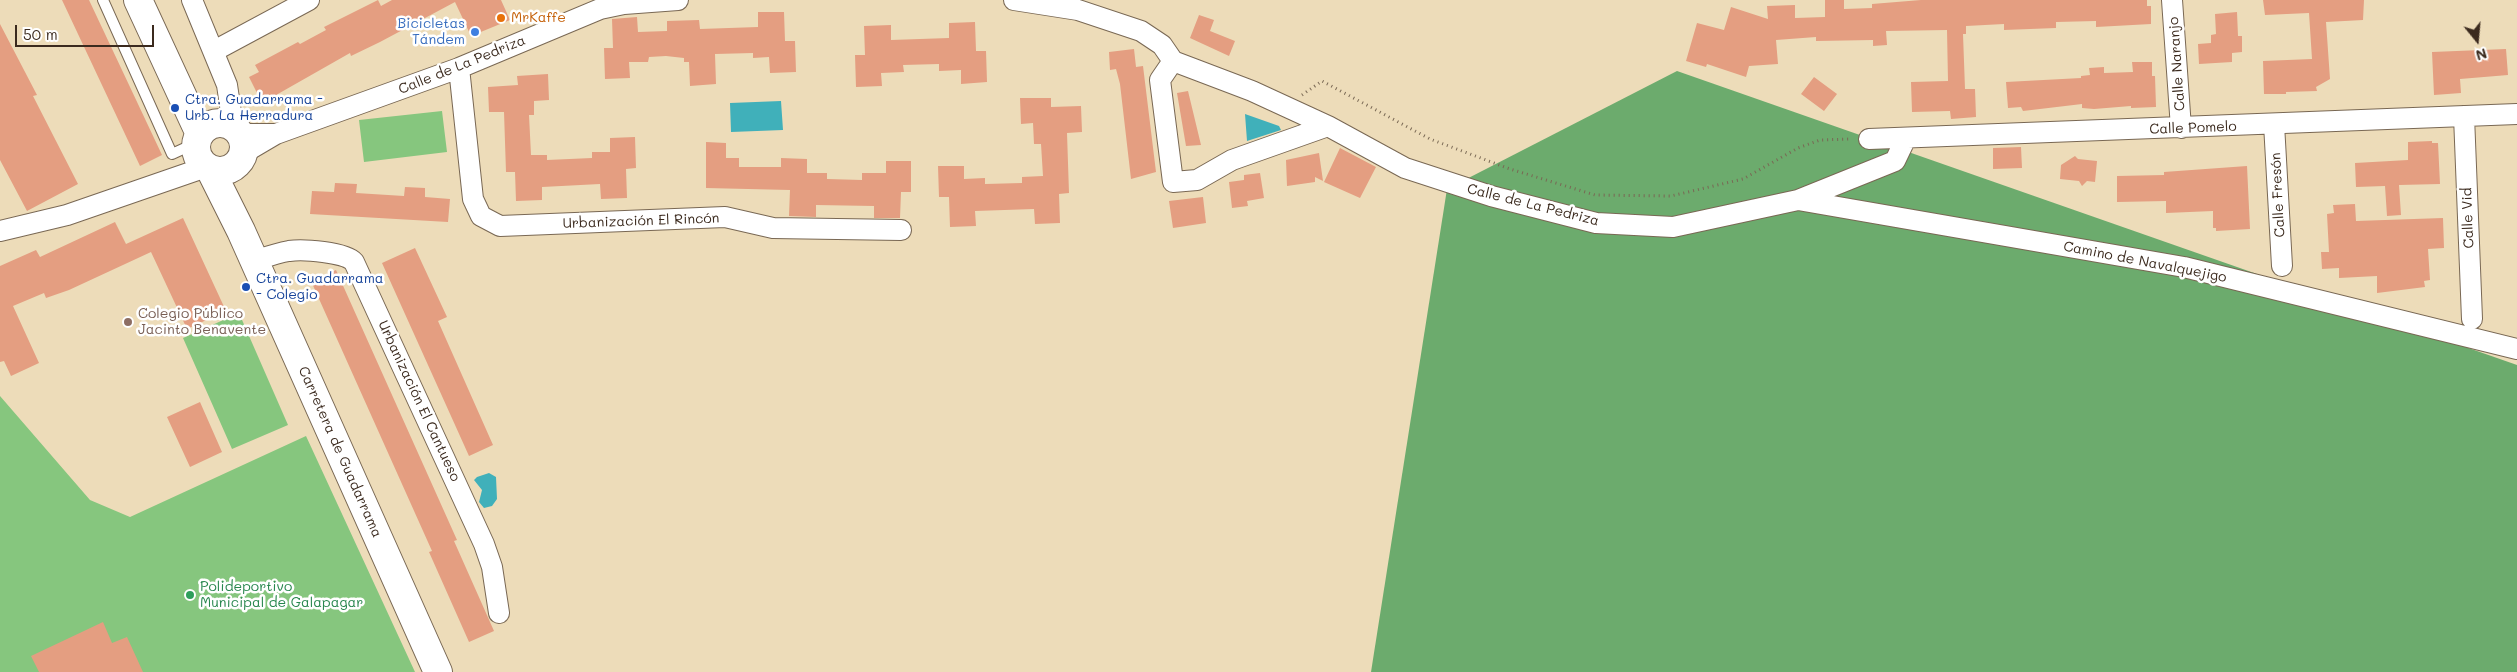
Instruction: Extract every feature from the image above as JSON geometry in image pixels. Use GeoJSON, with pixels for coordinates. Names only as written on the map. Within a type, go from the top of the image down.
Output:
{"type":"FeatureCollection","features":[{"type":"Feature","properties":{"kind":"main road","name":"Carretera de Guadarrama"},"geometry":{"type":"LineString","coordinates":[[138,0],[176,82],[217,147],[241,231],[438,672]]}},
{"type":"Feature","properties":{"kind":"street"},"geometry":{"type":"LineString","coordinates":[[192,0],[214,51],[232,104],[231,112],[217,147]]}},
{"type":"Feature","properties":{"kind":"street"},"geometry":{"type":"LineString","coordinates":[[214,51],[309,0]]}},
{"type":"Feature","properties":{"kind":"street","name":"Calle de La Pedriza"},"geometry":{"type":"LineString","coordinates":[[0,231],[67,216],[167,179],[217,147],[276,134],[460,68],[600,9],[624,4],[678,0]]}},
{"type":"Feature","properties":{"kind":"street","name":"Calle de La Pedriza"},"geometry":{"type":"LineString","coordinates":[[1014,0],[1080,5],[1141,31],[1162,45],[1173,61],[1285,106],[1328,126],[1405,168],[1491,196],[1596,223],[1672,226],[1798,200],[1895,162],[1906,138]]}},
{"type":"Feature","properties":{"kind":"street","name":"Calle Naranjo"},"geometry":{"type":"LineString","coordinates":[[2172,0],[2181,128]]}},
{"type":"Feature","properties":{"kind":"street"},"geometry":{"type":"LineString","coordinates":[[1173,61],[1160,80],[1173,182],[1197,180],[1232,160],[1328,126]]}},
{"type":"Feature","properties":{"kind":"street","name":"Urbanización El Rincón"},"geometry":{"type":"LineString","coordinates":[[460,68],[473,199],[481,216],[500,226],[725,217],[773,228],[901,230]]}},
{"type":"Feature","properties":{"kind":"street","name":"Calle Pomelo"},"geometry":{"type":"LineString","coordinates":[[1869,139],[2517,114]]}},
{"type":"Feature","properties":{"kind":"street","name":"Calle Vid"},"geometry":{"type":"LineString","coordinates":[[2464,116],[2472,320]]}},
{"type":"Feature","properties":{"kind":"street","name":"Calle Fresón"},"geometry":{"type":"LineString","coordinates":[[2274,124],[2282,266]]}},
{"type":"Feature","properties":{"kind":"street","name":"Camino de Navalquejigo"},"geometry":{"type":"LineString","coordinates":[[1798,200],[2184,267],[2517,349]]}},
{"type":"Feature","properties":{"kind":"street","name":"Urbanización El Cantueso"},"geometry":{"type":"LineString","coordinates":[[254,261],[292,251],[338,254],[350,258],[354,262],[484,544],[492,567],[498,613]]}},
{"type":"Feature","properties":{"kind":"lane"},"geometry":{"type":"LineString","coordinates":[[103,0],[172,154],[217,147]]}},
{"type":"Feature","properties":{"kind":"path"},"geometry":{"type":"LineString","coordinates":[[1285,106],[1322,81],[1430,138],[1510,169],[1595,195],[1671,196],[1744,178],[1798,148],[1820,140],[1869,139]]}},
{"type":"Feature","properties":{"kind":"green space"},"geometry":{"type":"Polygon","coordinates":[[[1677,71],[2517,365],[2517,672],[1371,672],[1447,189],[1677,71]]]}},
{"type":"Feature","properties":{"kind":"green space"},"geometry":{"type":"Polygon","coordinates":[[[442,111],[447,152],[364,162],[359,120],[442,111]]]}},
{"type":"Feature","properties":{"kind":"green space"},"geometry":{"type":"Polygon","coordinates":[[[239,313],[288,425],[232,449],[183,338],[239,313]]]}},
{"type":"Feature","properties":{"kind":"green space","name":"Polideportivo Municipal de Galapagar"},"geometry":{"type":"Polygon","coordinates":[[[0,396],[90,500],[130,517],[306,436],[415,672],[0,672],[0,396]]]}},
{"type":"Feature","properties":{"kind":"water"},"geometry":{"type":"Polygon","coordinates":[[[781,101],[783,130],[731,132],[730,103],[781,101]]]}},
{"type":"Feature","properties":{"kind":"water"},"geometry":{"type":"Polygon","coordinates":[[[1245,114],[1279,126],[1281,130],[1247,141],[1245,114]]]}},
{"type":"Feature","properties":{"kind":"water"},"geometry":{"type":"Polygon","coordinates":[[[489,473],[496,477],[497,499],[492,506],[484,508],[479,502],[482,490],[474,480],[489,473]]]}},
{"type":"Feature","properties":{"kind":"building"},"geometry":{"type":"Polygon","coordinates":[[[62,0],[89,0],[162,155],[140,166],[62,0]]]}},
{"type":"Feature","properties":{"kind":"building"},"geometry":{"type":"Polygon","coordinates":[[[378,0],[381,6],[392,0],[501,0],[510,20],[471,36],[455,2],[380,42],[351,56],[350,53],[262,103],[249,77],[259,72],[255,65],[298,42],[300,44],[326,30],[324,27],[378,0]]]}},
{"type":"Feature","properties":{"kind":"building"},"geometry":{"type":"Polygon","coordinates":[[[1825,0],[1844,0],[1844,9],[1872,8],[1872,4],[1921,0],[2147,0],[2147,6],[2151,6],[2151,24],[2096,27],[2096,21],[2056,22],[2056,28],[2004,30],[2004,24],[1966,26],[1966,34],[1963,34],[1965,89],[1975,89],[1976,117],[1951,119],[1950,111],[1912,112],[1911,82],[1948,81],[1947,30],[1886,31],[1887,45],[1873,46],[1873,40],[1816,41],[1816,37],[1776,40],[1778,64],[1749,66],[1746,77],[1707,64],[1706,67],[1686,61],[1697,23],[1724,30],[1731,7],[1768,19],[1767,6],[1795,5],[1795,18],[1825,17],[1825,0]]]}},
{"type":"Feature","properties":{"kind":"building"},"geometry":{"type":"Polygon","coordinates":[[[2263,0],[2364,0],[2363,20],[2326,22],[2330,79],[2316,87],[2317,91],[2264,94],[2263,61],[2312,59],[2309,13],[2265,15],[2263,0]]]}},
{"type":"Feature","properties":{"kind":"building"},"geometry":{"type":"Polygon","coordinates":[[[758,12],[784,12],[785,41],[795,41],[796,72],[770,73],[769,57],[753,58],[753,53],[715,54],[716,84],[690,86],[689,62],[684,62],[684,58],[666,56],[649,57],[648,62],[629,62],[630,78],[605,79],[604,48],[613,48],[612,19],[637,17],[638,32],[667,31],[667,21],[699,20],[700,29],[758,27],[758,12]]]}},
{"type":"Feature","properties":{"kind":"building"},"geometry":{"type":"Polygon","coordinates":[[[2237,12],[2238,36],[2242,36],[2242,52],[2232,53],[2232,62],[2199,64],[2198,44],[2211,43],[2211,35],[2216,34],[2215,14],[2237,12]]]}},
{"type":"Feature","properties":{"kind":"building"},"geometry":{"type":"Polygon","coordinates":[[[1199,15],[1214,20],[1210,31],[1235,41],[1229,56],[1190,38],[1199,15]]]}},
{"type":"Feature","properties":{"kind":"building"},"geometry":{"type":"Polygon","coordinates":[[[975,22],[976,51],[986,51],[987,82],[961,84],[961,70],[939,71],[939,64],[903,65],[904,72],[881,73],[882,86],[856,87],[855,55],[865,55],[864,26],[891,25],[891,40],[949,38],[949,23],[975,22]]]}},
{"type":"Feature","properties":{"kind":"building"},"geometry":{"type":"Polygon","coordinates":[[[0,24],[37,95],[33,96],[78,184],[27,211],[0,160],[0,24]]]}},
{"type":"Feature","properties":{"kind":"building"},"geometry":{"type":"Polygon","coordinates":[[[1134,49],[1136,67],[1143,66],[1156,172],[1131,179],[1120,84],[1116,69],[1110,70],[1109,52],[1134,49]]]}},
{"type":"Feature","properties":{"kind":"building"},"geometry":{"type":"Polygon","coordinates":[[[2506,49],[2508,75],[2460,79],[2461,93],[2434,95],[2432,52],[2506,49]]]}},
{"type":"Feature","properties":{"kind":"building"},"geometry":{"type":"Polygon","coordinates":[[[2132,62],[2152,62],[2152,76],[2155,76],[2156,107],[2131,108],[2131,106],[2094,109],[2082,108],[2082,104],[2023,111],[2021,107],[2008,108],[2006,82],[2081,78],[2081,76],[2090,75],[2089,68],[2104,67],[2104,73],[2133,72],[2132,62]]]}},
{"type":"Feature","properties":{"kind":"building"},"geometry":{"type":"Polygon","coordinates":[[[548,74],[549,100],[534,101],[534,115],[529,115],[531,155],[547,155],[547,160],[592,158],[592,152],[610,152],[610,138],[635,137],[636,168],[626,169],[627,198],[601,199],[600,184],[542,187],[542,200],[516,201],[515,172],[506,172],[504,112],[489,112],[488,87],[518,85],[517,76],[548,74]]]}},
{"type":"Feature","properties":{"kind":"building"},"geometry":{"type":"Polygon","coordinates":[[[1814,77],[1837,94],[1824,111],[1801,94],[1814,77]]]}},
{"type":"Feature","properties":{"kind":"building"},"geometry":{"type":"Polygon","coordinates":[[[1188,91],[1201,145],[1186,146],[1177,93],[1188,91]]]}},
{"type":"Feature","properties":{"kind":"building"},"geometry":{"type":"Polygon","coordinates":[[[1020,98],[1051,98],[1051,107],[1081,106],[1082,132],[1067,133],[1069,193],[1059,194],[1060,223],[1035,224],[1034,209],[975,211],[976,226],[950,227],[949,197],[939,197],[938,166],[964,166],[964,179],[985,178],[985,184],[1022,183],[1022,177],[1043,176],[1041,144],[1034,144],[1033,123],[1021,124],[1020,98]]]}},
{"type":"Feature","properties":{"kind":"building"},"geometry":{"type":"Polygon","coordinates":[[[2432,141],[2432,143],[2438,143],[2440,184],[2399,185],[2401,215],[2387,216],[2385,186],[2356,187],[2355,163],[2408,160],[2408,142],[2432,141]]]}},
{"type":"Feature","properties":{"kind":"building"},"geometry":{"type":"Polygon","coordinates":[[[706,142],[726,143],[726,158],[739,158],[739,167],[781,167],[781,158],[807,159],[807,173],[827,173],[827,179],[862,180],[862,173],[886,173],[886,161],[911,161],[911,192],[901,192],[900,218],[874,218],[874,206],[816,205],[816,217],[789,216],[790,190],[706,188],[706,142]]]}},
{"type":"Feature","properties":{"kind":"building"},"geometry":{"type":"Polygon","coordinates":[[[2021,147],[2022,168],[1993,169],[1993,148],[2021,147]]]}},
{"type":"Feature","properties":{"kind":"building"},"geometry":{"type":"Polygon","coordinates":[[[1340,148],[1376,167],[1360,198],[1324,182],[1340,148]]]}},
{"type":"Feature","properties":{"kind":"building"},"geometry":{"type":"Polygon","coordinates":[[[1319,153],[1323,181],[1315,177],[1315,182],[1287,186],[1286,160],[1319,153]]]}},
{"type":"Feature","properties":{"kind":"building"},"geometry":{"type":"Polygon","coordinates":[[[2075,156],[2078,159],[2097,161],[2095,182],[2087,181],[2082,186],[2079,181],[2060,179],[2061,165],[2075,156]]]}},
{"type":"Feature","properties":{"kind":"building"},"geometry":{"type":"Polygon","coordinates":[[[2247,166],[2250,229],[2216,231],[2216,228],[2213,228],[2213,211],[2166,213],[2166,201],[2117,202],[2117,176],[2164,175],[2164,172],[2247,166]]]}},
{"type":"Feature","properties":{"kind":"building"},"geometry":{"type":"Polygon","coordinates":[[[1260,173],[1264,198],[1247,201],[1248,206],[1232,208],[1229,182],[1244,180],[1244,175],[1260,173]]]}},
{"type":"Feature","properties":{"kind":"building"},"geometry":{"type":"Polygon","coordinates":[[[335,183],[357,184],[356,193],[404,196],[405,187],[425,188],[425,197],[450,199],[448,222],[310,214],[312,191],[334,192],[335,183]]]}},
{"type":"Feature","properties":{"kind":"building"},"geometry":{"type":"Polygon","coordinates":[[[1203,197],[1206,223],[1173,228],[1169,201],[1203,197]]]}},
{"type":"Feature","properties":{"kind":"building"},"geometry":{"type":"Polygon","coordinates":[[[2355,204],[2356,221],[2443,218],[2444,248],[2428,249],[2430,280],[2424,281],[2425,287],[2377,293],[2377,276],[2339,278],[2339,268],[2322,269],[2321,252],[2329,252],[2327,214],[2334,213],[2333,205],[2355,204]]]}},
{"type":"Feature","properties":{"kind":"building"},"geometry":{"type":"Polygon","coordinates":[[[183,218],[226,311],[187,329],[151,252],[69,290],[46,298],[44,293],[13,306],[39,363],[11,376],[4,361],[0,362],[0,266],[36,250],[40,257],[115,222],[126,244],[183,218]]]}},
{"type":"Feature","properties":{"kind":"building"},"geometry":{"type":"Polygon","coordinates":[[[415,248],[447,317],[438,321],[493,445],[469,456],[382,263],[415,248]]]}},
{"type":"Feature","properties":{"kind":"building"},"geometry":{"type":"Polygon","coordinates":[[[336,270],[457,540],[454,541],[494,631],[469,642],[429,552],[432,551],[311,281],[336,270]]]}},
{"type":"Feature","properties":{"kind":"building"},"geometry":{"type":"Polygon","coordinates":[[[200,402],[222,452],[190,467],[167,417],[200,402]]]}},
{"type":"Feature","properties":{"kind":"building"},"geometry":{"type":"Polygon","coordinates":[[[103,622],[112,643],[127,637],[143,672],[39,672],[31,656],[103,622]]]}},
{"type":"Feature","properties":{"kind":"place","name":"MrKaffe"},"geometry":{"type":"Point","coordinates":[501,18]}},
{"type":"Feature","properties":{"kind":"place","name":"Bicicletas Tándem"},"geometry":{"type":"Point","coordinates":[475,32]}},
{"type":"Feature","properties":{"kind":"place","name":"Ctra. Guadarrama - Urb. La Herradura"},"geometry":{"type":"Point","coordinates":[175,108]}},
{"type":"Feature","properties":{"kind":"place","name":"Ctra. Guadarrama - Colegio"},"geometry":{"type":"Point","coordinates":[246,287]}},
{"type":"Feature","properties":{"kind":"place","name":"Colegio Público Jacinto Benavente"},"geometry":{"type":"Point","coordinates":[128,322]}},
{"type":"Feature","properties":{"kind":"place","name":"Polideportivo Municipal de Galapagar"},"geometry":{"type":"Point","coordinates":[190,595]}}]}
